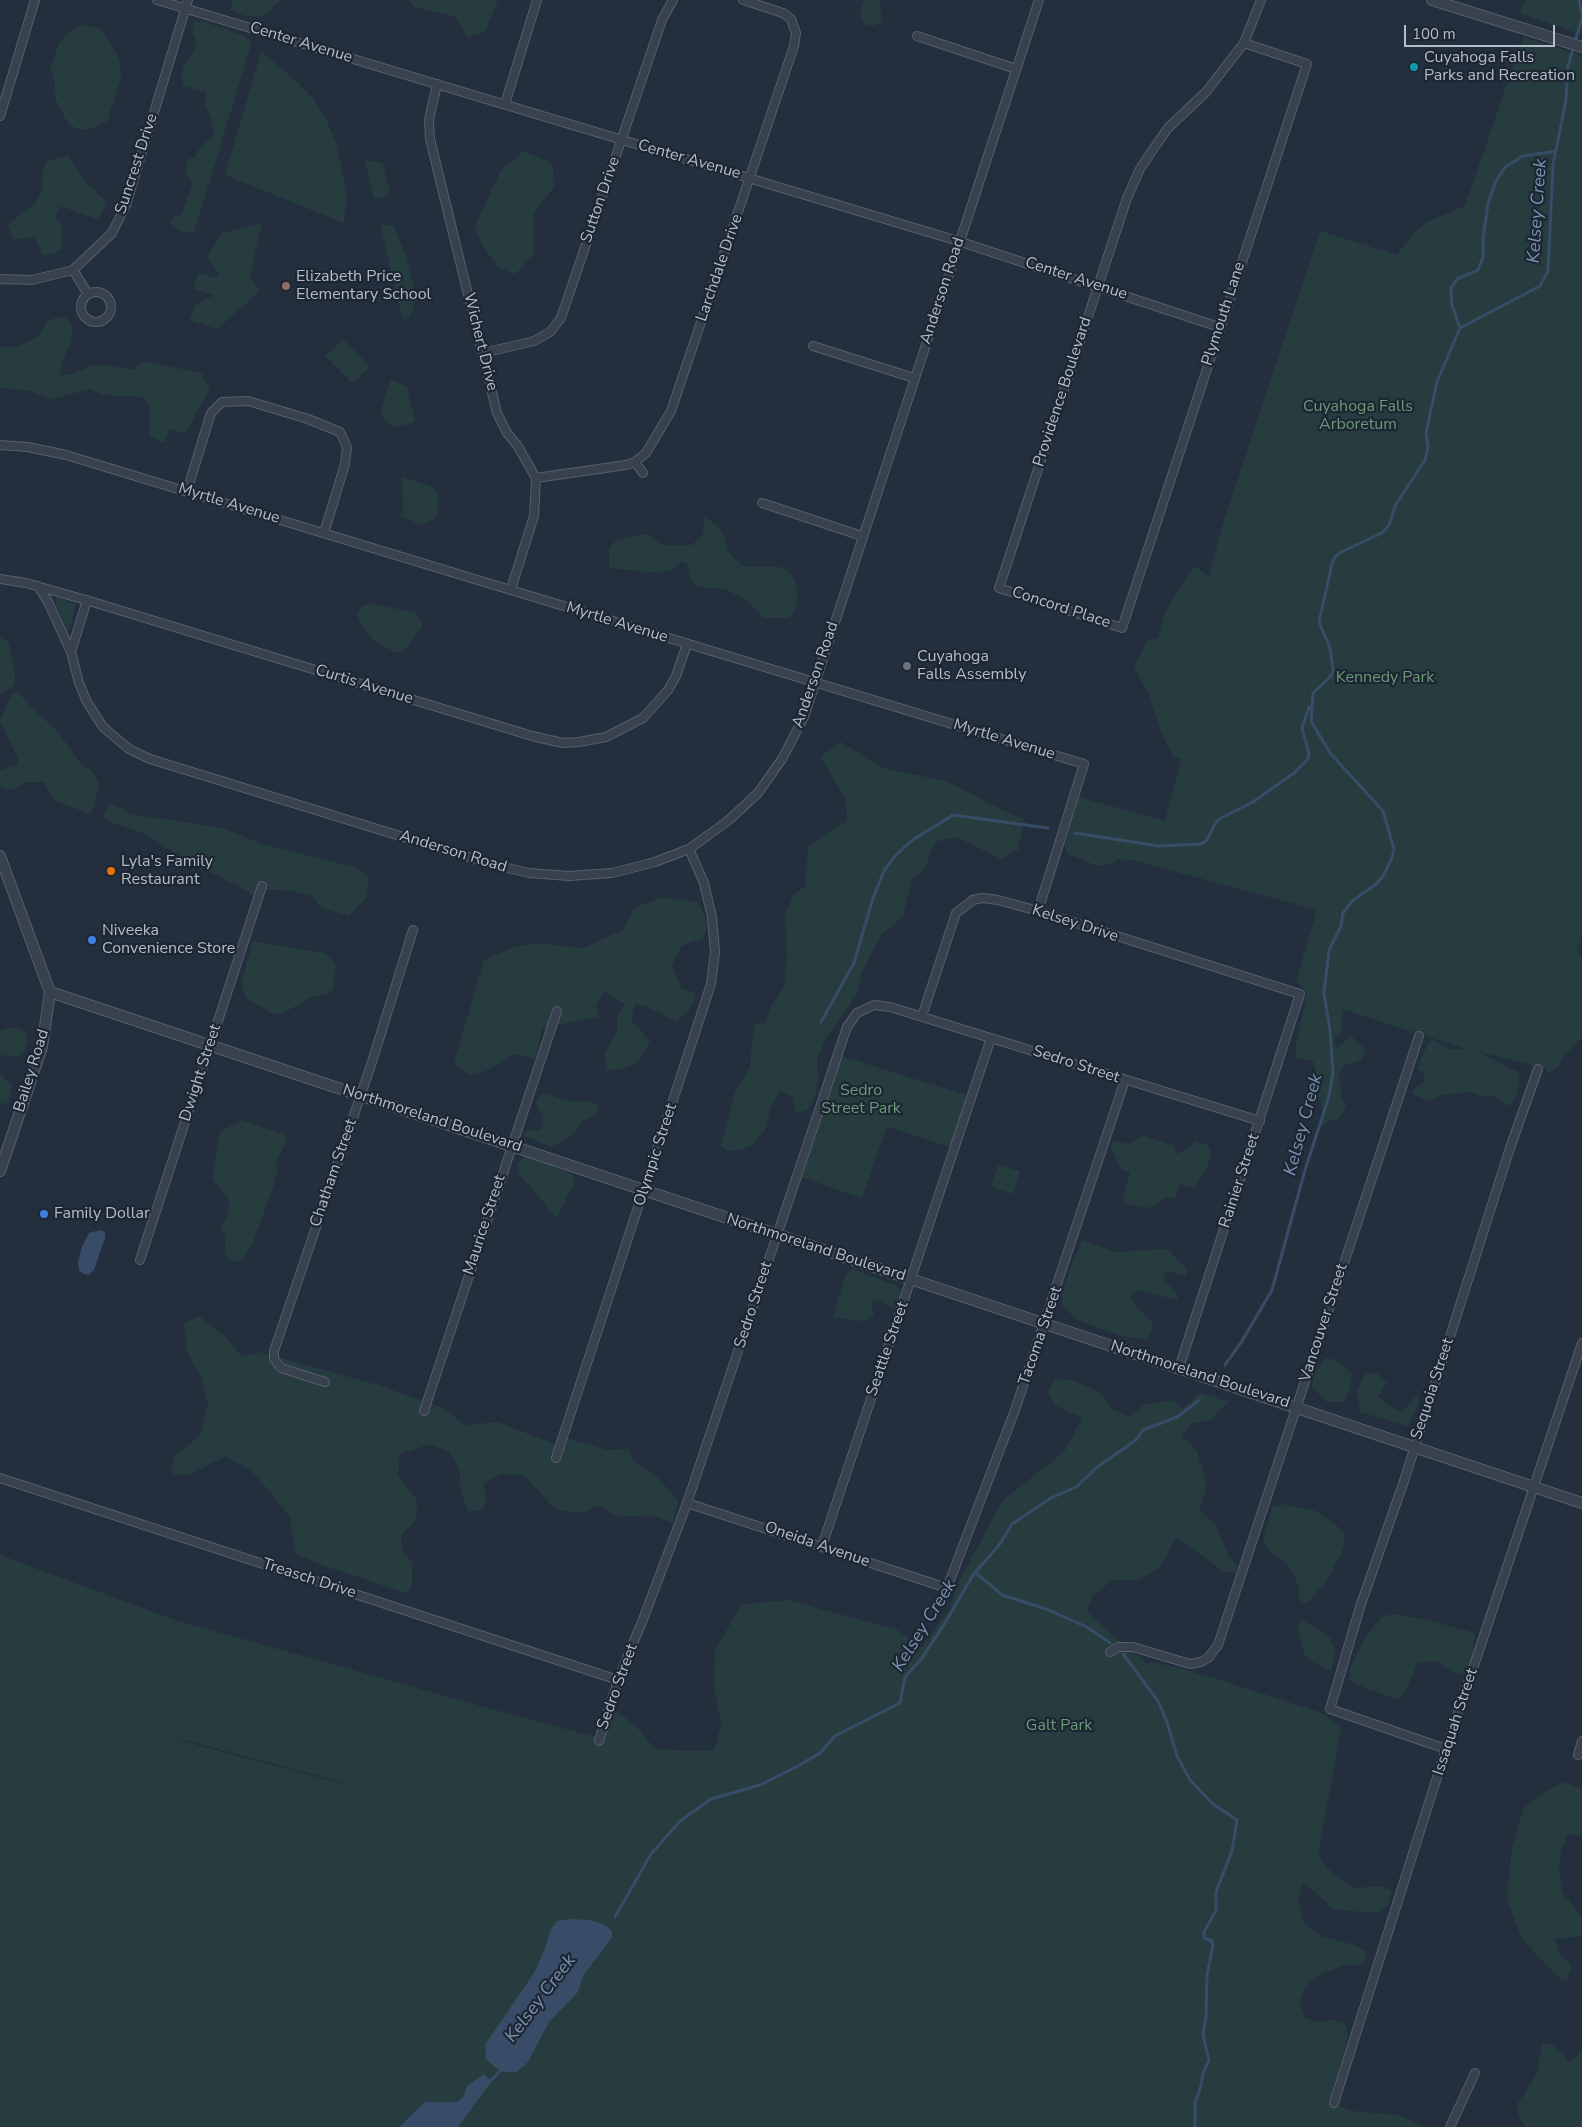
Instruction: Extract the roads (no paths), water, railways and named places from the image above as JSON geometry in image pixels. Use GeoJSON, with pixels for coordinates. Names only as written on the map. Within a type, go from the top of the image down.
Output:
{"type":"FeatureCollection","features":[{"type":"Feature","properties":{"kind":"street"},"geometry":{"type":"LineString","coordinates":[[0,116],[35,0]]}},
{"type":"Feature","properties":{"kind":"street","name":"Center Avenue"},"geometry":{"type":"LineString","coordinates":[[157,0],[958,240],[1220,327]]}},
{"type":"Feature","properties":{"kind":"street","name":"Suncrest Drive"},"geometry":{"type":"LineString","coordinates":[[0,278],[32,280],[73,270],[107,240],[123,213],[188,0]]}},
{"type":"Feature","properties":{"kind":"street"},"geometry":{"type":"LineString","coordinates":[[505,104],[537,0]]}},
{"type":"Feature","properties":{"kind":"street","name":"Sutton Drive"},"geometry":{"type":"LineString","coordinates":[[483,353],[534,341],[550,332],[560,318],[662,20],[673,0]]}},
{"type":"Feature","properties":{"kind":"street","name":"Larchdale Drive"},"geometry":{"type":"LineString","coordinates":[[635,462],[646,453],[671,411],[794,46],[796,33],[793,18],[743,0]]}},
{"type":"Feature","properties":{"kind":"street","name":"Anderson Road"},"geometry":{"type":"LineString","coordinates":[[38,586],[48,602],[71,652],[79,683],[97,719],[116,739],[150,760],[529,873],[569,876],[612,873],[655,862],[689,848],[739,812],[768,780],[794,738],[816,683],[958,240],[1039,0]]}},
{"type":"Feature","properties":{"kind":"street","name":"Providence Boulevard"},"geometry":{"type":"LineString","coordinates":[[999,588],[1127,198],[1140,168],[1168,128],[1206,92],[1244,43],[1261,0]]}},
{"type":"Feature","properties":{"kind":"street"},"geometry":{"type":"LineString","coordinates":[[1432,0],[1582,48]]}},
{"type":"Feature","properties":{"kind":"street"},"geometry":{"type":"LineString","coordinates":[[917,36],[1016,69]]}},
{"type":"Feature","properties":{"kind":"street","name":"Plymouth Lane"},"geometry":{"type":"LineString","coordinates":[[1122,628],[1307,64],[1244,43]]}},
{"type":"Feature","properties":{"kind":"street","name":"Wichert Drive"},"geometry":{"type":"LineString","coordinates":[[437,84],[429,120],[430,139],[500,421],[518,445],[536,478]]}},
{"type":"Feature","properties":{"kind":"street"},"geometry":{"type":"LineString","coordinates":[[73,270],[88,294]]}},
{"type":"Feature","properties":{"kind":"street"},"geometry":{"type":"LineString","coordinates":[[814,346],[914,378]]}},
{"type":"Feature","properties":{"kind":"street"},"geometry":{"type":"LineString","coordinates":[[187,491],[208,420],[211,413],[222,402],[248,401],[308,419],[340,432],[347,447],[346,464],[324,533]]}},
{"type":"Feature","properties":{"kind":"street","name":"Myrtle Avenue"},"geometry":{"type":"LineString","coordinates":[[0,445],[28,447],[66,455],[1084,764],[1038,911]]}},
{"type":"Feature","properties":{"kind":"street"},"geometry":{"type":"LineString","coordinates":[[510,589],[534,516],[536,478],[626,465],[635,462],[643,473]]}},
{"type":"Feature","properties":{"kind":"street"},"geometry":{"type":"LineString","coordinates":[[762,503],[862,536]]}},
{"type":"Feature","properties":{"kind":"street","name":"Curtis Avenue"},"geometry":{"type":"LineString","coordinates":[[0,579],[38,586],[87,600],[524,734],[563,742],[579,742],[606,737],[642,718],[668,690],[676,676],[687,644]]}},
{"type":"Feature","properties":{"kind":"street","name":"Concord Place"},"geometry":{"type":"LineString","coordinates":[[999,588],[1122,628]]}},
{"type":"Feature","properties":{"kind":"street"},"geometry":{"type":"LineString","coordinates":[[71,652],[87,600]]}},
{"type":"Feature","properties":{"kind":"street","name":"Olympic Street"},"geometry":{"type":"LineString","coordinates":[[556,1458],[706,1006],[714,968],[715,935],[709,900],[689,848]]}},
{"type":"Feature","properties":{"kind":"street","name":"Bailey Road"},"geometry":{"type":"LineString","coordinates":[[0,856],[50,992],[42,1047],[0,1172]]}},
{"type":"Feature","properties":{"kind":"street","name":"Dwight Street"},"geometry":{"type":"LineString","coordinates":[[140,1260],[262,886]]}},
{"type":"Feature","properties":{"kind":"street","name":"Kelsey Drive"},"geometry":{"type":"LineString","coordinates":[[922,1016],[952,921],[961,907],[973,900],[990,898],[1038,911],[1300,994]]}},
{"type":"Feature","properties":{"kind":"street","name":"Chatham Street"},"geometry":{"type":"LineString","coordinates":[[325,1382],[281,1368],[274,1359],[298,1277],[360,1095],[413,930]]}},
{"type":"Feature","properties":{"kind":"street","name":"Northmoreland Boulevard"},"geometry":{"type":"LineString","coordinates":[[50,992],[1582,1503]]}},
{"type":"Feature","properties":{"kind":"street","name":"Rainier Street"},"geometry":{"type":"LineString","coordinates":[[1179,1368],[1300,994]]}},
{"type":"Feature","properties":{"kind":"street","name":"Sedro Street"},"geometry":{"type":"LineString","coordinates":[[599,1741],[618,1680],[687,1503],[851,1020],[857,1013],[874,1005],[890,1007],[1260,1121]]}},
{"type":"Feature","properties":{"kind":"street","name":"Maurice Street"},"geometry":{"type":"LineString","coordinates":[[424,1411],[557,1011]]}},
{"type":"Feature","properties":{"kind":"street","name":"Vancouver Street"},"geometry":{"type":"LineString","coordinates":[[1110,1652],[1126,1646],[1183,1662],[1201,1662],[1208,1658],[1218,1645],[1419,1036]]}},
{"type":"Feature","properties":{"kind":"street","name":"Seattle Street"},"geometry":{"type":"LineString","coordinates":[[822,1546],[991,1038]]}},
{"type":"Feature","properties":{"kind":"street","name":"Sequoia Street"},"geometry":{"type":"LineString","coordinates":[[1446,1749],[1330,1709],[1360,1607],[1510,1148],[1538,1069]]}},
{"type":"Feature","properties":{"kind":"street","name":"Tacoma Street"},"geometry":{"type":"LineString","coordinates":[[946,1588],[1000,1451],[1045,1323],[1125,1080]]}},
{"type":"Feature","properties":{"kind":"street","name":"Issaquah Street"},"geometry":{"type":"LineString","coordinates":[[1334,2103],[1446,1749],[1582,1343]]}},
{"type":"Feature","properties":{"kind":"street","name":"Treasch Drive"},"geometry":{"type":"LineString","coordinates":[[0,1478],[618,1680]]}},
{"type":"Feature","properties":{"kind":"street","name":"Oneida Avenue"},"geometry":{"type":"LineString","coordinates":[[687,1503],[946,1588]]}},
{"type":"Feature","properties":{"kind":"street"},"geometry":{"type":"LineString","coordinates":[[1578,1754],[1582,1741]]}},
{"type":"Feature","properties":{"kind":"street"},"geometry":{"type":"LineString","coordinates":[[1450,2127],[1475,2073]]}},
{"type":"Feature","properties":{"kind":"water"},"geometry":{"type":"Polygon","coordinates":[[[100,1230],[105,1232],[105,1238],[94,1270],[88,1275],[84,1274],[79,1270],[78,1262],[82,1247],[89,1233],[100,1230]]]}},
{"type":"Feature","properties":{"kind":"water"},"geometry":{"type":"Polygon","coordinates":[[[570,1919],[590,1920],[605,1925],[612,1931],[612,1937],[583,1976],[578,1992],[549,2022],[528,2062],[517,2072],[504,2072],[486,2059],[485,2045],[534,1973],[545,1949],[550,1931],[557,1921],[570,1919]]]}},
{"type":"Feature","properties":{"kind":"water"},"geometry":{"type":"Polygon","coordinates":[[[484,2074],[490,2080],[488,2086],[458,2127],[399,2127],[425,2102],[457,2102],[464,2096],[467,2086],[484,2074]]]}},
{"type":"Feature","properties":{"kind":"waterway","name":"Kelsey Creek"},"geometry":{"type":"LineString","coordinates":[[1579,0],[1582,14]]}},
{"type":"Feature","properties":{"kind":"waterway","name":"Kelsey Creek"},"geometry":{"type":"LineString","coordinates":[[1225,1365],[1242,1341],[1272,1290],[1305,1170],[1329,1096],[1333,1073],[1330,1031],[1324,993],[1329,950],[1341,926],[1343,913],[1352,901],[1375,885],[1383,876],[1392,858],[1394,849],[1383,811],[1330,753],[1311,721],[1313,693],[1331,676],[1333,670],[1330,648],[1319,622],[1332,564],[1335,557],[1341,552],[1382,533],[1389,525],[1396,504],[1425,460],[1428,448],[1426,433],[1437,382],[1460,328],[1540,286],[1548,271],[1553,165],[1566,100],[1568,66],[1582,18]]}},
{"type":"Feature","properties":{"kind":"waterway"},"geometry":{"type":"LineString","coordinates":[[1460,328],[1452,305],[1451,288],[1457,279],[1478,270],[1483,257],[1483,239],[1488,204],[1495,183],[1505,167],[1523,156],[1556,151]]}},
{"type":"Feature","properties":{"kind":"waterway"},"geometry":{"type":"LineString","coordinates":[[1075,833],[1159,846],[1201,844],[1207,840],[1216,822],[1221,818],[1253,802],[1294,773],[1308,759],[1309,753],[1302,728],[1309,707]]}},
{"type":"Feature","properties":{"kind":"waterway"},"geometry":{"type":"LineString","coordinates":[[821,1022],[854,963],[873,898],[884,871],[895,856],[911,841],[953,815],[1048,828]]}},
{"type":"Feature","properties":{"kind":"waterway","name":"Kelsey Creek"},"geometry":{"type":"LineString","coordinates":[[615,1917],[651,1854],[680,1821],[711,1799],[760,1785],[798,1766],[820,1753],[835,1736],[900,1703],[905,1677],[922,1658],[973,1575],[1000,1544],[1012,1524],[1051,1498],[1076,1487],[1096,1468],[1136,1440],[1143,1430],[1177,1417],[1198,1401]]}},
{"type":"Feature","properties":{"kind":"waterway"},"geometry":{"type":"LineString","coordinates":[[975,1572],[1002,1595],[1046,1609],[1087,1627],[1110,1643]]}},
{"type":"Feature","properties":{"kind":"waterway"},"geometry":{"type":"LineString","coordinates":[[1123,1654],[1158,1701],[1167,1722],[1177,1756],[1190,1780],[1213,1804],[1237,1820],[1232,1851],[1216,1892],[1216,1910],[1204,1932],[1204,1938],[1212,1941],[1213,1945],[1207,1975],[1206,2017],[1203,2035],[1209,2060],[1203,2073],[1195,2103],[1195,2127]]}},
{"type":"Feature","properties":{"kind":"waterway","name":"Kelsey Creek"},"geometry":{"type":"LineString","coordinates":[[487,2085],[503,2068]]}},
{"type":"Feature","properties":{"kind":"place","name":"Cuyahoga Falls Parks and Recreation"},"geometry":{"type":"Point","coordinates":[1414,67]}},
{"type":"Feature","properties":{"kind":"place","name":"Elizabeth Price Elementary School"},"geometry":{"type":"Point","coordinates":[286,286]}},
{"type":"Feature","properties":{"kind":"place","name":"Cuyahoga Falls Assembly"},"geometry":{"type":"Point","coordinates":[907,666]}},
{"type":"Feature","properties":{"kind":"place","name":"Lyla's Family Restaurant"},"geometry":{"type":"Point","coordinates":[111,871]}},
{"type":"Feature","properties":{"kind":"place","name":"Niveeka Convenience Store"},"geometry":{"type":"Point","coordinates":[92,940]}},
{"type":"Feature","properties":{"kind":"place","name":"Family Dollar"},"geometry":{"type":"Point","coordinates":[44,1214]}},
{"type":"Feature","properties":{"kind":"park label","name":"Cuyahoga Falls Arboretum"},"geometry":{"type":"Point","coordinates":[1358,416]}},
{"type":"Feature","properties":{"kind":"park label","name":"Kennedy Park"},"geometry":{"type":"Point","coordinates":[1385,678]}},
{"type":"Feature","properties":{"kind":"park label","name":"Sedro Street Park"},"geometry":{"type":"Point","coordinates":[861,1100]}},
{"type":"Feature","properties":{"kind":"park label","name":"Galt Park"},"geometry":{"type":"Point","coordinates":[1059,1726]}}]}
